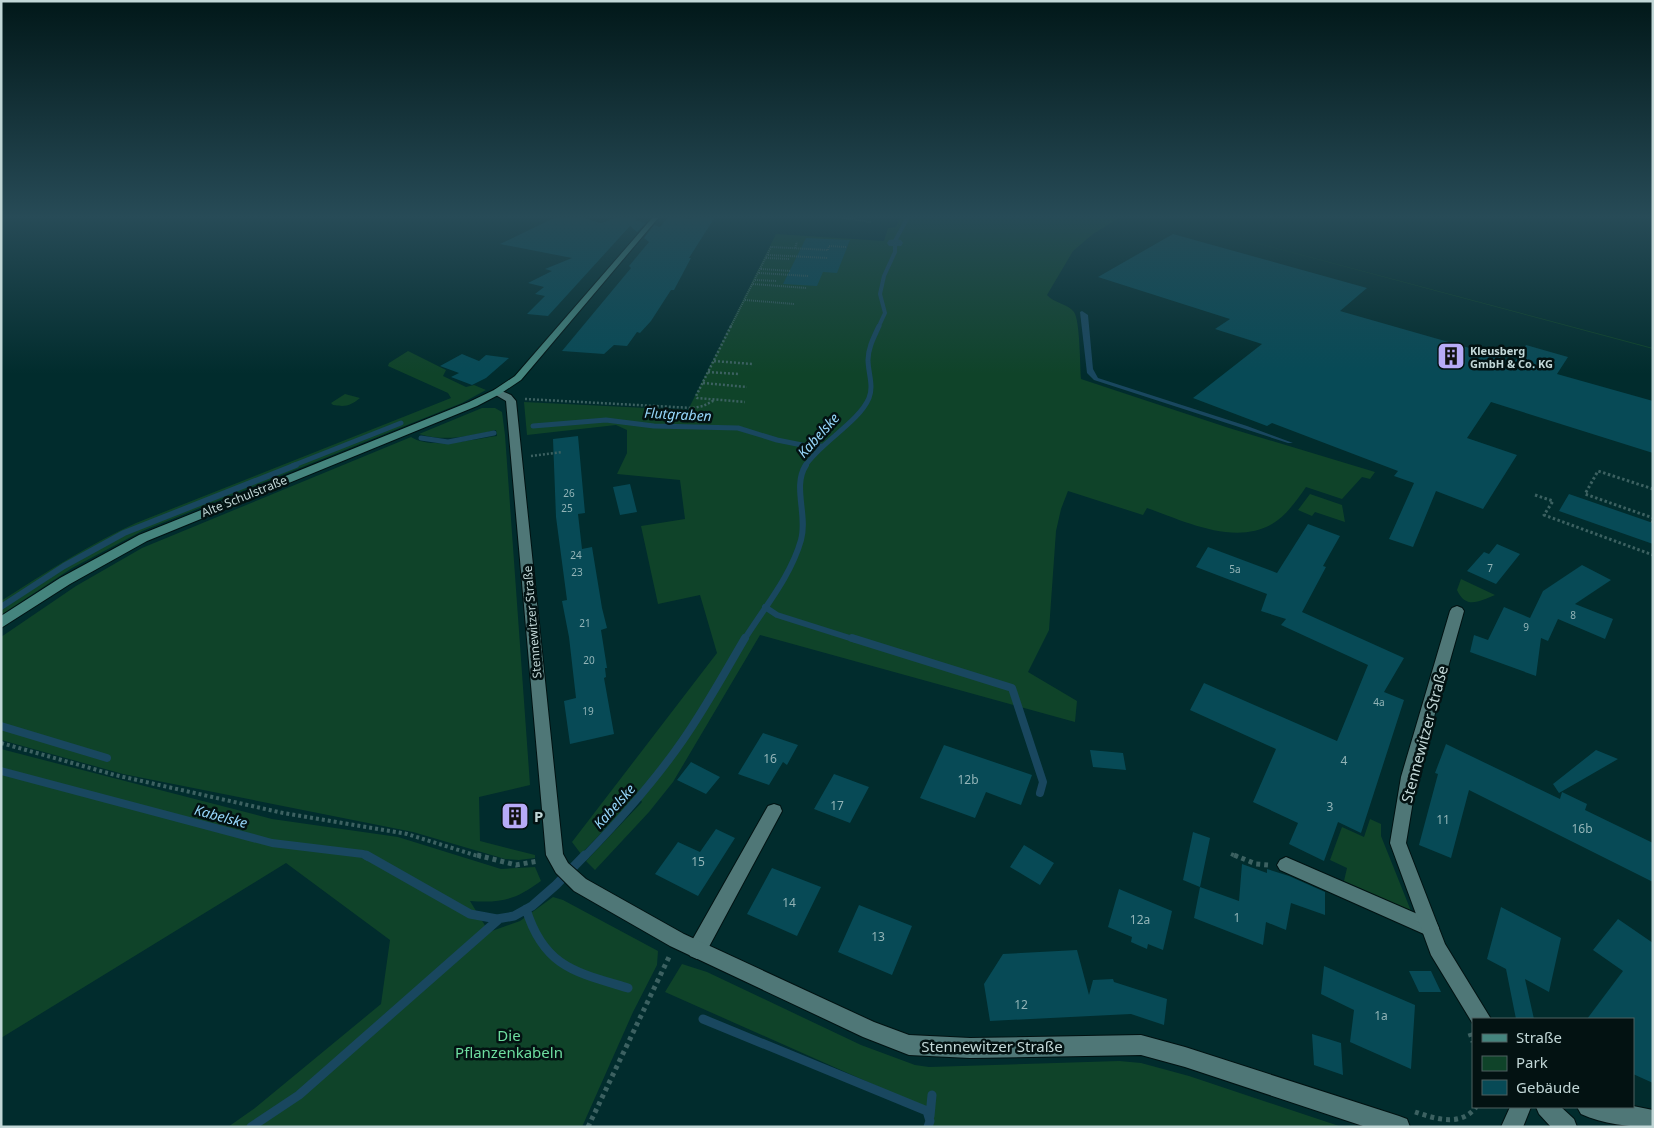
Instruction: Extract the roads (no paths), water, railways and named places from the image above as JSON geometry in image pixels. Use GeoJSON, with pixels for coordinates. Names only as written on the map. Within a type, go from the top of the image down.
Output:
{"type":"FeatureCollection","features":[{"type":"Feature","properties":{"kind":"street","name":"Alte Schulstraße"},"geometry":{"type":"LineString","coordinates":[[1,623],[65,581],[143,538],[497,392],[518,378],[611,270]]}},
{"type":"Feature","properties":{"kind":"street","name":"Stennewitzer Straße"},"geometry":{"type":"LineString","coordinates":[[497,392],[508,397],[511,401],[556,857],[562,868],[580,885],[697,950],[870,1030],[908,1045],[970,1048],[1141,1045],[1402,1118]]}},
{"type":"Feature","properties":{"kind":"street","name":"Stennewitzer Straße"},"geometry":{"type":"LineString","coordinates":[[1457,610],[1409,777],[1398,842],[1438,949],[1480,1018]]}},
{"type":"Feature","properties":{"kind":"street"},"geometry":{"type":"LineString","coordinates":[[697,950],[774,811]]}},
{"type":"Feature","properties":{"kind":"street"},"geometry":{"type":"LineString","coordinates":[[1286,865],[1430,928]]}},
{"type":"Feature","properties":{"kind":"street"},"geometry":{"type":"LineString","coordinates":[[1512,1127],[1521,1108]]}},
{"type":"Feature","properties":{"kind":"street"},"geometry":{"type":"LineString","coordinates":[[1547,1108],[1566,1127]]}},
{"type":"Feature","properties":{"kind":"street"},"geometry":{"type":"LineString","coordinates":[[1593,1108],[1653,1120]]}},
{"type":"Feature","properties":{"kind":"water"},"geometry":{"type":"Polygon","coordinates":[[[1082,311],[1088,315],[1093,369],[1098,378],[1247,426],[1293,443],[1288,443],[1094,380],[1087,373],[1080,312],[1082,311]]]}},
{"type":"Feature","properties":{"kind":"waterway","name":"Kabelske"},"geometry":{"type":"LineString","coordinates":[[878,328],[885,313],[880,294],[887,270]]}},
{"type":"Feature","properties":{"kind":"waterway","name":"Kabelske"},"geometry":{"type":"LineString","coordinates":[[805,466],[820,449],[849,424],[864,407],[869,398],[871,384],[868,356],[879,326]]}},
{"type":"Feature","properties":{"kind":"waterway","name":"Flutgraben"},"geometry":{"type":"LineString","coordinates":[[533,426],[606,420],[654,426],[738,428],[777,440],[812,447],[821,446]]}},
{"type":"Feature","properties":{"kind":"waterway"},"geometry":{"type":"LineString","coordinates":[[292,466],[401,423]]}},
{"type":"Feature","properties":{"kind":"waterway","name":"Flutgraben"},"geometry":{"type":"LineString","coordinates":[[421,438],[448,442],[494,433]]}},
{"type":"Feature","properties":{"kind":"waterway"},"geometry":{"type":"LineString","coordinates":[[1,607],[64,566],[124,533],[296,465]]}},
{"type":"Feature","properties":{"kind":"waterway","name":"Kabelske"},"geometry":{"type":"LineString","coordinates":[[766,607],[791,566],[801,540],[803,521],[800,482],[806,465]]}},
{"type":"Feature","properties":{"kind":"waterway","name":"Kabelske"},"geometry":{"type":"LineString","coordinates":[[744,640],[766,607]]}},
{"type":"Feature","properties":{"kind":"waterway"},"geometry":{"type":"LineString","coordinates":[[766,607],[777,615],[856,640]]}},
{"type":"Feature","properties":{"kind":"waterway","name":"Kabelske"},"geometry":{"type":"LineString","coordinates":[[584,857],[611,829],[672,756],[700,715],[745,638]]}},
{"type":"Feature","properties":{"kind":"waterway"},"geometry":{"type":"LineString","coordinates":[[852,638],[1012,688],[1043,782],[1040,793]]}},
{"type":"Feature","properties":{"kind":"waterway"},"geometry":{"type":"LineString","coordinates":[[1,726],[107,758]]}},
{"type":"Feature","properties":{"kind":"waterway","name":"Kabelske"},"geometry":{"type":"LineString","coordinates":[[1,771],[272,843],[363,854],[368,857]]}},
{"type":"Feature","properties":{"kind":"waterway","name":"Kabelske"},"geometry":{"type":"LineString","coordinates":[[366,855],[470,914],[497,919],[514,916],[526,909]]}},
{"type":"Feature","properties":{"kind":"waterway","name":"Kabelske"},"geometry":{"type":"LineString","coordinates":[[526,909],[556,885],[585,855]]}},
{"type":"Feature","properties":{"kind":"waterway"},"geometry":{"type":"LineString","coordinates":[[526,909],[533,928],[542,944],[552,955],[577,971],[628,988]]}},
{"type":"Feature","properties":{"kind":"waterway"},"geometry":{"type":"LineString","coordinates":[[251,1127],[299,1095],[499,919]]}},
{"type":"Feature","properties":{"kind":"waterway"},"geometry":{"type":"LineString","coordinates":[[703,1019],[927,1111],[930,1121],[928,1127]]}},
{"type":"Feature","properties":{"kind":"waterway"},"geometry":{"type":"LineString","coordinates":[[930,1116],[932,1095]]}},
{"type":"Feature","properties":{"kind":"place","name":"Kleusberg GmbH & Co. KG"},"geometry":{"type":"Point","coordinates":[1451,356]}},
{"type":"Feature","properties":{"kind":"place","name":"P"},"geometry":{"type":"Point","coordinates":[515,816]}},
{"type":"Feature","properties":{"kind":"park label","name":"Die Pflanzenkabeln"},"geometry":{"type":"Point","coordinates":[509,1044]}}]}
